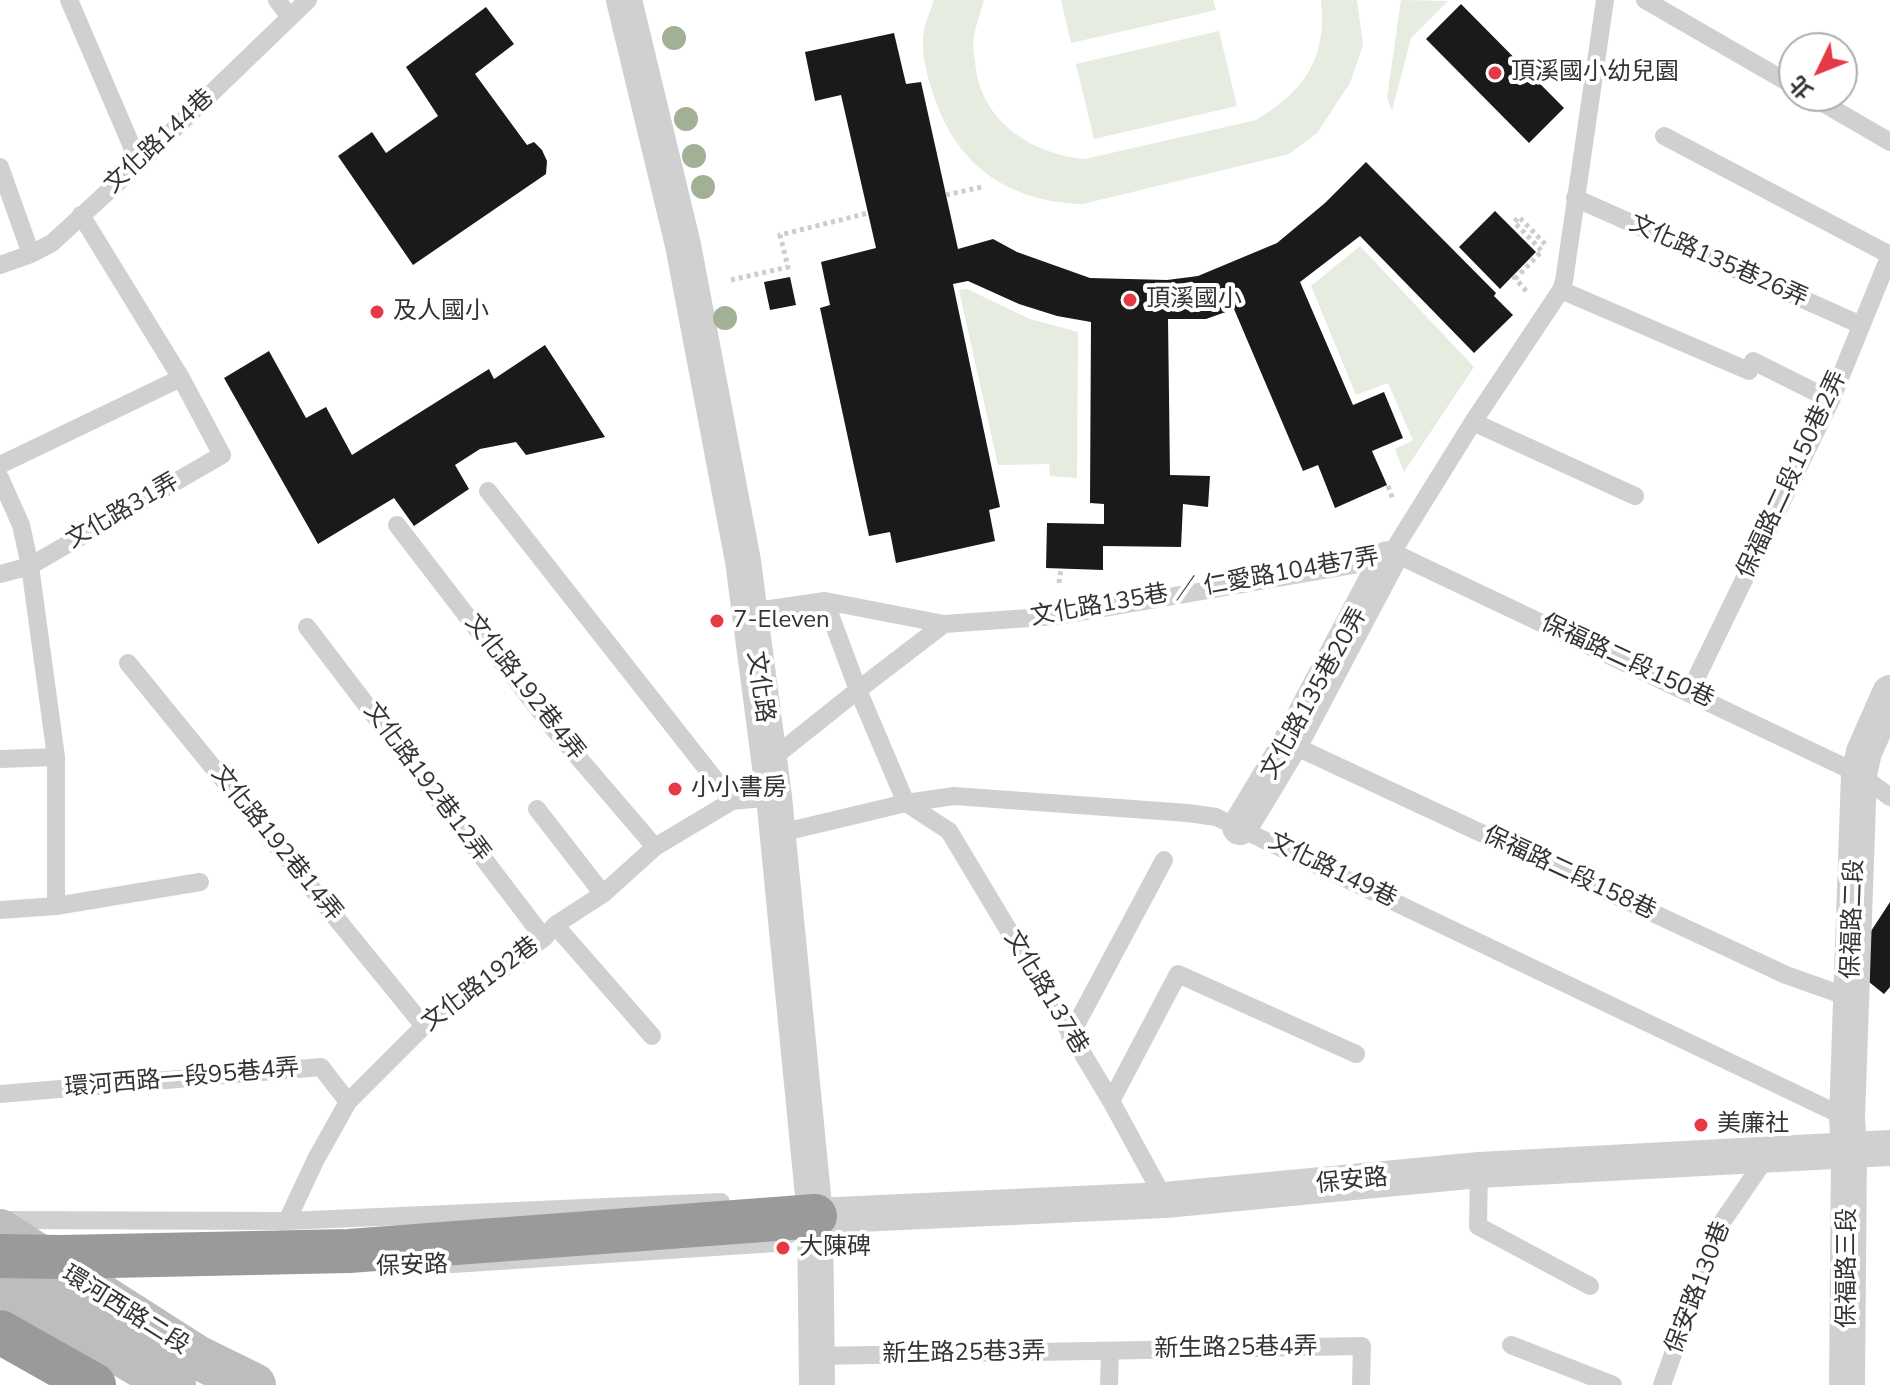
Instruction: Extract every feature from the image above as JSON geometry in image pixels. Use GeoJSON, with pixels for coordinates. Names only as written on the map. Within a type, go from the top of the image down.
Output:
{"type":"FeatureCollection","features":[{"type":"Feature","properties":{"kind":"highway"},"geometry":{"type":"LineString","coordinates":[[0,1256],[349,1251],[799,1207]]}},
{"type":"Feature","properties":{"kind":"highway"},"geometry":{"type":"LineString","coordinates":[[0,1332],[94,1385]]}},
{"type":"Feature","properties":{"kind":"main road","name":"環河西路二段"},"geometry":{"type":"LineString","coordinates":[[0,1231],[197,1357],[254,1385]]}},
{"type":"Feature","properties":{"kind":"main road","name":"環河西路二段"},"geometry":{"type":"LineString","coordinates":[[0,1284],[174,1385]]}},
{"type":"Feature","properties":{"kind":"street","name":"文化路"},"geometry":{"type":"LineString","coordinates":[[624,0],[683,245],[743,561],[776,814],[799,1207],[817,1371]]}},
{"type":"Feature","properties":{"kind":"street","name":"文化路135巷20弄"},"geometry":{"type":"LineString","coordinates":[[1240,827],[1290,744],[1391,556]]}},
{"type":"Feature","properties":{"kind":"street","name":"保福路二段"},"geometry":{"type":"LineString","coordinates":[[1848,1134],[1859,774],[1864,752],[1890,693]]}},
{"type":"Feature","properties":{"kind":"street","name":"保安路"},"geometry":{"type":"LineString","coordinates":[[799,1207],[1165,1200],[1479,1170],[1768,1155],[1848,1134],[1890,1148]]}},
{"type":"Feature","properties":{"kind":"street","name":"保福路三段"},"geometry":{"type":"LineString","coordinates":[[1847,1385],[1848,1134]]}},
{"type":"Feature","properties":{"kind":"lane"},"geometry":{"type":"LineString","coordinates":[[69,0],[139,163]]}},
{"type":"Feature","properties":{"kind":"lane"},"geometry":{"type":"LineString","coordinates":[[277,0],[290,17]]}},
{"type":"Feature","properties":{"kind":"lane","name":"文化路144巷"},"geometry":{"type":"LineString","coordinates":[[0,265],[52,243],[308,0]]}},
{"type":"Feature","properties":{"kind":"lane","name":"文化路135巷 ／ 仁愛路104巷7弄"},"geometry":{"type":"LineString","coordinates":[[749,612],[825,601],[944,624],[1058,616],[1391,556],[1473,422],[1561,290],[1605,0]]}},
{"type":"Feature","properties":{"kind":"lane"},"geometry":{"type":"LineString","coordinates":[[1645,0],[1778,77]]}},
{"type":"Feature","properties":{"kind":"lane"},"geometry":{"type":"LineString","coordinates":[[1838,112],[1890,142]]}},
{"type":"Feature","properties":{"kind":"lane"},"geometry":{"type":"LineString","coordinates":[[1664,136],[1890,255]]}},
{"type":"Feature","properties":{"kind":"lane"},"geometry":{"type":"LineString","coordinates":[[0,167],[31,254]]}},
{"type":"Feature","properties":{"kind":"lane","name":"文化路135巷26弄"},"geometry":{"type":"LineString","coordinates":[[1575,198],[1861,325]]}},
{"type":"Feature","properties":{"kind":"lane"},"geometry":{"type":"LineString","coordinates":[[0,465],[181,378],[81,215]]}},
{"type":"Feature","properties":{"kind":"lane","name":"保福路二段150巷2弄"},"geometry":{"type":"LineString","coordinates":[[1690,691],[1831,400],[1890,255]]}},
{"type":"Feature","properties":{"kind":"lane"},"geometry":{"type":"LineString","coordinates":[[1561,290],[1749,371],[1753,361],[1831,400]]}},
{"type":"Feature","properties":{"kind":"lane","name":"文化路31弄"},"geometry":{"type":"LineString","coordinates":[[30,566],[222,455],[181,378]]}},
{"type":"Feature","properties":{"kind":"lane"},"geometry":{"type":"LineString","coordinates":[[1473,422],[1635,496]]}},
{"type":"Feature","properties":{"kind":"lane"},"geometry":{"type":"LineString","coordinates":[[0,478],[21,525],[30,566],[56,757],[56,906]]}},
{"type":"Feature","properties":{"kind":"lane"},"geometry":{"type":"LineString","coordinates":[[488,491],[732,801]]}},
{"type":"Feature","properties":{"kind":"lane","name":"文化路192巷4弄"},"geometry":{"type":"LineString","coordinates":[[397,525],[553,728],[655,847]]}},
{"type":"Feature","properties":{"kind":"lane","name":"保福路二段150巷"},"geometry":{"type":"LineString","coordinates":[[1391,556],[1690,691],[1859,774],[1890,797]]}},
{"type":"Feature","properties":{"kind":"lane"},"geometry":{"type":"LineString","coordinates":[[0,574],[30,566]]}},
{"type":"Feature","properties":{"kind":"lane"},"geometry":{"type":"LineString","coordinates":[[825,601],[858,690],[906,803]]}},
{"type":"Feature","properties":{"kind":"lane"},"geometry":{"type":"LineString","coordinates":[[769,761],[944,624]]}},
{"type":"Feature","properties":{"kind":"lane","name":"文化路192巷12弄"},"geometry":{"type":"LineString","coordinates":[[307,627],[550,932],[652,1036]]}},
{"type":"Feature","properties":{"kind":"lane","name":"文化路192巷14弄"},"geometry":{"type":"LineString","coordinates":[[128,663],[424,1026]]}},
{"type":"Feature","properties":{"kind":"lane","name":"保福路二段158巷"},"geometry":{"type":"LineString","coordinates":[[1290,744],[1786,975],[1851,998]]}},
{"type":"Feature","properties":{"kind":"lane"},"geometry":{"type":"LineString","coordinates":[[0,759],[56,757]]}},
{"type":"Feature","properties":{"kind":"lane","name":"文化路149巷"},"geometry":{"type":"LineString","coordinates":[[776,814],[797,829],[906,803],[954,796],[1216,817],[1848,1134]]}},
{"type":"Feature","properties":{"kind":"lane","name":"文化路192巷"},"geometry":{"type":"LineString","coordinates":[[287,1221],[316,1159],[348,1102],[424,1026],[603,894],[655,847],[732,801],[776,814]]}},
{"type":"Feature","properties":{"kind":"lane","name":"文化路137巷"},"geometry":{"type":"LineString","coordinates":[[906,803],[949,831],[1111,1101],[1165,1200]]}},
{"type":"Feature","properties":{"kind":"lane"},"geometry":{"type":"LineString","coordinates":[[537,809],[603,894]]}},
{"type":"Feature","properties":{"kind":"lane"},"geometry":{"type":"LineString","coordinates":[[1070,1036],[1164,860]]}},
{"type":"Feature","properties":{"kind":"lane"},"geometry":{"type":"LineString","coordinates":[[0,910],[56,906],[200,882]]}},
{"type":"Feature","properties":{"kind":"lane"},"geometry":{"type":"LineString","coordinates":[[1111,1101],[1178,974],[1356,1054]]}},
{"type":"Feature","properties":{"kind":"lane","name":"環河西路一段95巷4弄"},"geometry":{"type":"LineString","coordinates":[[0,1094],[321,1067],[348,1102]]}},
{"type":"Feature","properties":{"kind":"lane","name":"保安路130巷"},"geometry":{"type":"LineString","coordinates":[[1662,1385],[1718,1228],[1768,1155]]}},
{"type":"Feature","properties":{"kind":"lane"},"geometry":{"type":"LineString","coordinates":[[1479,1170],[1478,1226],[1590,1286]]}},
{"type":"Feature","properties":{"kind":"lane"},"geometry":{"type":"LineString","coordinates":[[0,1220],[287,1221],[736,1201]]}},
{"type":"Feature","properties":{"kind":"lane","name":"保安路"},"geometry":{"type":"LineString","coordinates":[[0,1268],[67,1275],[443,1267],[776,1243],[799,1207]]}},
{"type":"Feature","properties":{"kind":"lane"},"geometry":{"type":"LineString","coordinates":[[0,1342],[76,1385]]}},
{"type":"Feature","properties":{"kind":"lane"},"geometry":{"type":"LineString","coordinates":[[1511,1345],[1613,1385]]}},
{"type":"Feature","properties":{"kind":"lane","name":"新生路25巷4弄"},"geometry":{"type":"LineString","coordinates":[[1110,1351],[1362,1346],[1361,1385]]}},
{"type":"Feature","properties":{"kind":"lane"},"geometry":{"type":"LineString","coordinates":[[1109,1385],[1110,1351]]}},
{"type":"Feature","properties":{"kind":"lane","name":"新生路25巷3弄"},"geometry":{"type":"LineString","coordinates":[[817,1371],[1110,1351]]}},
{"type":"Feature","properties":{"kind":"path"},"geometry":{"type":"LineString","coordinates":[[946,195],[982,187]]}},
{"type":"Feature","properties":{"kind":"path"},"geometry":{"type":"LineString","coordinates":[[731,280],[788,267],[780,235],[868,213]]}},
{"type":"Feature","properties":{"kind":"path"},"geometry":{"type":"LineString","coordinates":[[1526,291],[1514,278],[1542,251],[1514,222],[1519,217],[1548,247]]}},
{"type":"Feature","properties":{"kind":"path"},"geometry":{"type":"LineString","coordinates":[[1059,583],[1061,568]]}},
{"type":"Feature","properties":{"kind":"shaded area"},"geometry":{"type":"Polygon","coordinates":[[[934,0],[984,0],[973,45],[979,82],[986,100],[997,117],[1027,141],[1045,150],[1085,159],[1256,120],[1273,109],[1300,84],[1316,56],[1322,21],[1321,0],[1357,0],[1363,45],[1350,83],[1317,133],[1289,154],[1083,204],[1057,202],[1010,188],[972,161],[957,143],[944,121],[925,63],[924,30],[934,0]]]}},
{"type":"Feature","properties":{"kind":"shaded area"},"geometry":{"type":"Polygon","coordinates":[[[1061,0],[1213,0],[1216,10],[1071,43],[1061,0]]]}},
{"type":"Feature","properties":{"kind":"shaded area"},"geometry":{"type":"Polygon","coordinates":[[[1401,0],[1448,1],[1411,38],[1392,111],[1387,98],[1401,0]]]}},
{"type":"Feature","properties":{"kind":"shaded area"},"geometry":{"type":"Polygon","coordinates":[[[1219,31],[1237,106],[1094,139],[1076,64],[1219,31]]]}},
{"type":"Feature","properties":{"kind":"shaded area"},"geometry":{"type":"Polygon","coordinates":[[[1360,246],[1474,367],[1404,472],[1395,449],[1413,440],[1388,383],[1356,395],[1311,286],[1360,246]]]}},
{"type":"Feature","properties":{"kind":"shaded area"},"geometry":{"type":"Polygon","coordinates":[[[967,289],[1030,319],[1078,332],[1077,478],[1050,476],[1049,464],[998,465],[959,290],[967,289]]]}},
{"type":"Feature","properties":{"kind":"building","name":"頂溪國小幼兒園"},"geometry":{"type":"Polygon","coordinates":[[[1461,4],[1564,108],[1529,143],[1426,39],[1461,4]]]}},
{"type":"Feature","properties":{"kind":"building"},"geometry":{"type":"Polygon","coordinates":[[[486,7],[514,44],[475,74],[527,145],[534,142],[542,150],[547,161],[546,174],[413,265],[338,156],[372,132],[386,153],[438,116],[406,67],[486,7]]]}},
{"type":"Feature","properties":{"kind":"building"},"geometry":{"type":"Polygon","coordinates":[[[894,33],[906,84],[921,82],[958,249],[993,239],[1017,252],[1090,278],[1167,280],[1198,276],[1277,243],[1325,203],[1366,162],[1496,293],[1494,296],[1513,315],[1474,353],[1360,236],[1300,282],[1353,405],[1384,392],[1403,438],[1372,451],[1387,485],[1335,508],[1318,465],[1303,471],[1234,309],[1206,319],[1168,319],[1170,475],[1210,476],[1208,507],[1183,504],[1181,547],[1103,546],[1103,570],[1046,568],[1047,523],[1104,524],[1104,504],[1090,503],[1091,322],[1057,316],[1019,304],[968,281],[953,284],[1000,507],[989,510],[995,541],[896,563],[890,532],[869,536],[820,308],[830,305],[821,262],[876,248],[841,95],[815,101],[805,52],[894,33]]]}},
{"type":"Feature","properties":{"kind":"building"},"geometry":{"type":"Polygon","coordinates":[[[1495,211],[1536,252],[1500,289],[1459,247],[1495,211]]]}},
{"type":"Feature","properties":{"kind":"building"},"geometry":{"type":"Polygon","coordinates":[[[790,277],[796,305],[770,310],[764,282],[790,277]]]}},
{"type":"Feature","properties":{"kind":"building"},"geometry":{"type":"Polygon","coordinates":[[[545,345],[605,437],[526,455],[516,442],[480,449],[455,465],[469,489],[414,526],[394,498],[318,544],[224,378],[269,351],[306,418],[326,407],[352,455],[489,369],[494,379],[545,345]]]}},
{"type":"Feature","properties":{"kind":"building"},"geometry":{"type":"Polygon","coordinates":[[[1890,902],[1890,987],[1884,994],[1859,974],[1858,951],[1890,902]]]}},
{"type":"Feature","properties":{"kind":"place","name":"頂溪國小幼兒園"},"geometry":{"type":"Point","coordinates":[1495,73]}},
{"type":"Feature","properties":{"kind":"place","name":"頂溪國小"},"geometry":{"type":"Point","coordinates":[1130,300]}},
{"type":"Feature","properties":{"kind":"place","name":"及人國小"},"geometry":{"type":"Point","coordinates":[377,312]}},
{"type":"Feature","properties":{"kind":"place","name":"7-Eleven"},"geometry":{"type":"Point","coordinates":[717,621]}},
{"type":"Feature","properties":{"kind":"place","name":"小小書房"},"geometry":{"type":"Point","coordinates":[675,789]}},
{"type":"Feature","properties":{"kind":"place","name":"美廉社"},"geometry":{"type":"Point","coordinates":[1701,1125]}},
{"type":"Feature","properties":{"kind":"place","name":"大陳碑"},"geometry":{"type":"Point","coordinates":[783,1248]}}]}
